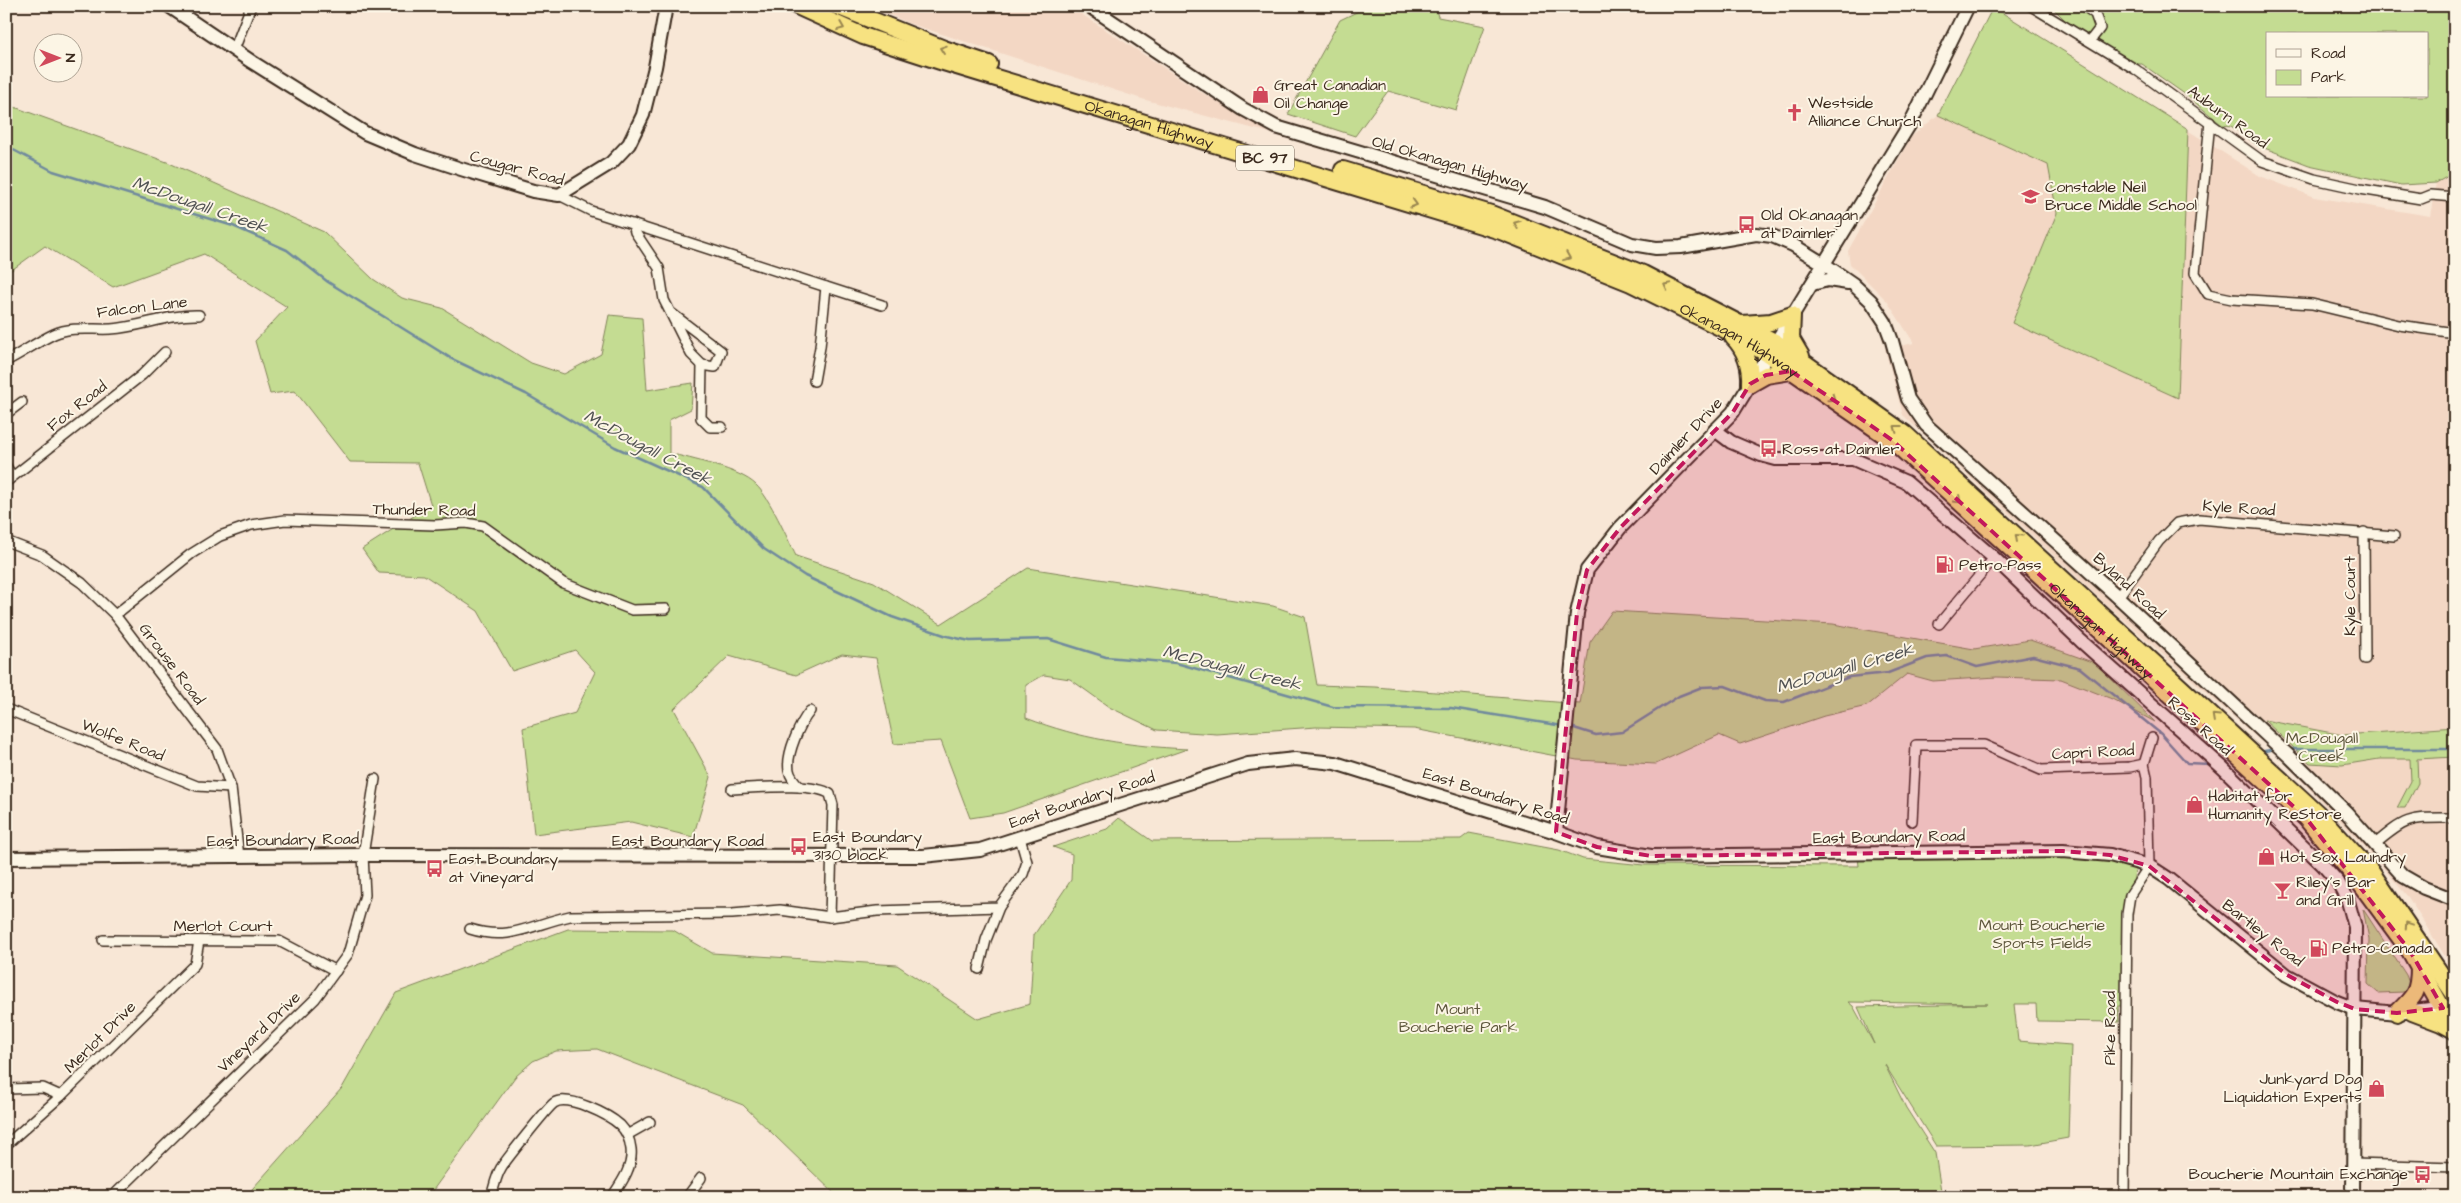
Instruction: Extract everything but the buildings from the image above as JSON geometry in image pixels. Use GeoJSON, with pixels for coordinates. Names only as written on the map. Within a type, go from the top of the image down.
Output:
{"type":"FeatureCollection","features":[{"type":"Feature","properties":{"kind":"highway","name":"Okanagan Highway"},"geometry":{"type":"LineString","coordinates":[[797,6],[863,36],[940,61],[1501,231],[1631,282],[1726,330],[1772,348]]}},
{"type":"Feature","properties":{"kind":"highway","name":"Okanagan Highway"},"geometry":{"type":"LineString","coordinates":[[837,6],[944,49],[1491,214],[1643,274],[1742,324],[1892,440],[2247,756],[2306,818],[2427,966],[2455,995]]}},
{"type":"Feature","properties":{"kind":"highway"},"geometry":{"type":"LineString","coordinates":[[1742,324],[1771,322],[1792,315],[1791,340],[1798,366],[1766,375],[1750,384]]}},
{"type":"Feature","properties":{"kind":"highway"},"geometry":{"type":"LineString","coordinates":[[1726,330],[1739,343],[1746,355],[1751,371],[1750,384]]}},
{"type":"Feature","properties":{"kind":"highway","name":"Okanagan Highway"},"geometry":{"type":"LineString","coordinates":[[2427,966],[2449,1007],[2454,1031]]}},
{"type":"Feature","properties":{"kind":"highway"},"geometry":{"type":"LineString","coordinates":[[2454,1031],[2441,1023],[2404,1013],[2419,987],[2427,966],[2455,978]]}},
{"type":"Feature","properties":{"kind":"street","name":"Cougar Road"},"geometry":{"type":"LineString","coordinates":[[169,6],[234,50],[365,133],[415,154],[460,170],[533,191],[559,195],[591,211],[882,305]]}},
{"type":"Feature","properties":{"kind":"street"},"geometry":{"type":"LineString","coordinates":[[234,50],[251,6]]}},
{"type":"Feature","properties":{"kind":"street"},"geometry":{"type":"LineString","coordinates":[[559,195],[612,163],[629,144],[643,115],[662,37],[666,6]]}},
{"type":"Feature","properties":{"kind":"street"},"geometry":{"type":"LineString","coordinates":[[662,37],[674,6]]}},
{"type":"Feature","properties":{"kind":"street","name":"Old Okanagan Highway"},"geometry":{"type":"LineString","coordinates":[[1089,6],[1243,109],[1276,127],[1545,207],[1632,244],[1656,248],[1680,247],[1756,234],[1772,236],[1786,242],[1824,264]]}},
{"type":"Feature","properties":{"kind":"street","name":"Daimler Drive"},"geometry":{"type":"LineString","coordinates":[[1556,832],[1577,613],[1586,570],[1620,528],[1733,412],[1911,122],[1968,6]]}},
{"type":"Feature","properties":{"kind":"street","name":"Auburn Road"},"geometry":{"type":"LineString","coordinates":[[2031,6],[2135,69],[2262,161],[2314,179],[2421,199],[2431,194],[2455,197]]}},
{"type":"Feature","properties":{"kind":"street"},"geometry":{"type":"LineString","coordinates":[[2084,6],[2095,14],[2100,28],[2090,41]]}},
{"type":"Feature","properties":{"kind":"street"},"geometry":{"type":"LineString","coordinates":[[2210,122],[2195,273],[2208,294],[2232,299],[2312,304],[2399,325],[2455,333]]}},
{"type":"Feature","properties":{"kind":"street"},"geometry":{"type":"LineString","coordinates":[[633,224],[635,232],[659,268],[664,300],[670,312],[691,354],[702,365],[715,367],[721,350],[670,312]]}},
{"type":"Feature","properties":{"kind":"street","name":"Byland Road"},"geometry":{"type":"LineString","coordinates":[[1824,264],[1853,284],[1871,301],[1885,322],[1908,399],[1926,425],[2118,597],[2280,748],[2346,812],[2404,876],[2424,888],[2455,900]]}},
{"type":"Feature","properties":{"kind":"street"},"geometry":{"type":"LineString","coordinates":[[1812,284],[1828,280],[1853,284]]}},
{"type":"Feature","properties":{"kind":"street"},"geometry":{"type":"LineString","coordinates":[[814,381],[820,347],[826,287]]}},
{"type":"Feature","properties":{"kind":"street","name":"Falcon Lane"},"geometry":{"type":"LineString","coordinates":[[6,361],[55,334],[78,329],[111,329],[141,325],[178,314],[199,315]]}},
{"type":"Feature","properties":{"kind":"street","name":"Fox Road"},"geometry":{"type":"LineString","coordinates":[[9,479],[142,375],[165,352]]}},
{"type":"Feature","properties":{"kind":"street"},"geometry":{"type":"LineString","coordinates":[[702,365],[701,418],[710,427],[722,427]]}},
{"type":"Feature","properties":{"kind":"street"},"geometry":{"type":"LineString","coordinates":[[6,414],[22,402]]}},
{"type":"Feature","properties":{"kind":"street","name":"Ross Road"},"geometry":{"type":"LineString","coordinates":[[1716,430],[1731,442],[1761,456],[1776,459],[1852,459],[1906,482],[1994,558],[2081,641],[2218,764],[2322,864],[2344,894],[2355,927],[2353,1197]]}},
{"type":"Feature","properties":{"kind":"street"},"geometry":{"type":"LineString","coordinates":[[6,466],[9,479]]}},
{"type":"Feature","properties":{"kind":"street","name":"Kyle Road"},"geometry":{"type":"LineString","coordinates":[[2118,597],[2159,541],[2177,523],[2199,519],[2394,536]]}},
{"type":"Feature","properties":{"kind":"street","name":"Thunder Road"},"geometry":{"type":"LineString","coordinates":[[115,615],[191,554],[220,536],[251,525],[285,520],[337,521],[349,524],[435,525],[466,523],[482,526],[563,583],[632,610],[666,609]]}},
{"type":"Feature","properties":{"kind":"street","name":"Kyle Court"},"geometry":{"type":"LineString","coordinates":[[2364,532],[2365,659]]}},
{"type":"Feature","properties":{"kind":"street","name":"Grouse Road"},"geometry":{"type":"LineString","coordinates":[[6,541],[42,556],[74,577],[115,615],[217,749],[231,788],[239,857]]}},
{"type":"Feature","properties":{"kind":"street"},"geometry":{"type":"LineString","coordinates":[[1939,624],[1994,558]]}},
{"type":"Feature","properties":{"kind":"street","name":"Wolfe Road"},"geometry":{"type":"LineString","coordinates":[[6,709],[197,786],[231,788]]}},
{"type":"Feature","properties":{"kind":"street"},"geometry":{"type":"LineString","coordinates":[[800,786],[789,773],[789,760],[801,723],[810,712]]}},
{"type":"Feature","properties":{"kind":"street","name":"Capri Road"},"geometry":{"type":"LineString","coordinates":[[2150,866],[2147,777],[2144,764],[2152,738]]}},
{"type":"Feature","properties":{"kind":"street","name":"Capri Road"},"geometry":{"type":"LineString","coordinates":[[1912,821],[1916,745],[1984,745],[2041,770],[2130,767],[2144,764]]}},
{"type":"Feature","properties":{"kind":"street","name":"East Boundary Road"},"geometry":{"type":"LineString","coordinates":[[6,858],[364,855],[923,856],[980,850],[1248,764],[1295,759],[1336,763],[1556,832],[1596,847],[1651,856],[2063,851],[2110,855],[2150,866]]}},
{"type":"Feature","properties":{"kind":"street","name":"Vineyard Drive"},"geometry":{"type":"LineString","coordinates":[[112,1197],[316,999],[348,954],[365,895],[364,855],[375,779]]}},
{"type":"Feature","properties":{"kind":"street"},"geometry":{"type":"LineString","coordinates":[[732,789],[800,786],[822,788],[830,794],[832,805],[830,917]]}},
{"type":"Feature","properties":{"kind":"street"},"geometry":{"type":"LineString","coordinates":[[2374,845],[2398,824],[2415,818],[2453,818]]}},
{"type":"Feature","properties":{"kind":"street"},"geometry":{"type":"LineString","coordinates":[[979,969],[986,940],[999,907],[1024,874],[1027,862],[1020,838]]}},
{"type":"Feature","properties":{"kind":"street","name":"Bartley Road"},"geometry":{"type":"LineString","coordinates":[[2150,866],[2169,879],[2287,975],[2337,1002],[2355,1009],[2404,1013],[2449,1007]]}},
{"type":"Feature","properties":{"kind":"street","name":"Pike Road"},"geometry":{"type":"LineString","coordinates":[[2124,1197],[2127,914],[2130,895],[2150,866]]}},
{"type":"Feature","properties":{"kind":"street"},"geometry":{"type":"LineString","coordinates":[[470,928],[493,934],[517,933],[552,920],[570,916],[732,914],[780,910],[830,917],[877,911],[999,907]]}},
{"type":"Feature","properties":{"kind":"street","name":"Merlot Court"},"geometry":{"type":"LineString","coordinates":[[103,940],[279,941],[336,970]]}},
{"type":"Feature","properties":{"kind":"street","name":"Merlot Drive"},"geometry":{"type":"LineString","coordinates":[[6,1144],[61,1096],[195,964],[199,941]]}},
{"type":"Feature","properties":{"kind":"street"},"geometry":{"type":"LineString","coordinates":[[6,1089],[44,1088],[61,1096]]}},
{"type":"Feature","properties":{"kind":"street"},"geometry":{"type":"LineString","coordinates":[[491,1197],[501,1168],[554,1103],[576,1102],[619,1125],[627,1135],[631,1147],[632,1160],[626,1176],[612,1197]]}},
{"type":"Feature","properties":{"kind":"street"},"geometry":{"type":"LineString","coordinates":[[627,1135],[650,1122]]}},
{"type":"Feature","properties":{"kind":"street"},"geometry":{"type":"LineString","coordinates":[[2354,1164],[2455,1167]]}},
{"type":"Feature","properties":{"kind":"street"},"geometry":{"type":"LineString","coordinates":[[686,1197],[701,1178]]}},
{"type":"Feature","properties":{"kind":"highlighted area"},"geometry":{"type":"Polygon","coordinates":[[[1791,371],[1892,440],[2306,818],[2410,951],[2443,1008],[2397,1013],[2355,1009],[2337,1002],[2287,975],[2149,866],[2110,855],[2063,851],[1651,856],[1597,847],[1556,832],[1577,613],[1587,570],[1620,528],[1733,412],[1750,384],[1766,375],[1791,371]]]}},
{"type":"Feature","properties":{"kind":"shaded area"},"geometry":{"type":"Polygon","coordinates":[[[871,6],[1069,6],[1201,92],[1270,133],[1142,99],[908,23],[871,6]]]}},
{"type":"Feature","properties":{"kind":"shaded area"},"geometry":{"type":"Polygon","coordinates":[[[1993,7],[2260,176],[2314,197],[2430,216],[2436,183],[2455,172],[2455,972],[2408,897],[2365,847],[2278,756],[2108,606],[1903,415],[1885,349],[1914,343],[1887,301],[1850,264],[1848,251],[1911,137],[1938,115],[1993,7]]]}},
{"type":"Feature","properties":{"kind":"green space"},"geometry":{"type":"Polygon","coordinates":[[[1369,6],[1435,6],[1438,17],[1485,26],[1456,110],[1388,91],[1355,136],[1288,114],[1340,20],[1369,6]]]}},
{"type":"Feature","properties":{"kind":"green space"},"geometry":{"type":"Polygon","coordinates":[[[2051,6],[2455,6],[2455,172],[2436,183],[2401,185],[2309,165],[2259,146],[2231,126],[2222,125],[2186,95],[2142,64],[2128,64],[2068,23],[2051,6]]]}},
{"type":"Feature","properties":{"kind":"green space","name":"Constable Neil Bruce Middle School"},"geometry":{"type":"Polygon","coordinates":[[[1993,7],[2188,129],[2178,398],[2012,323],[2057,213],[2048,165],[1938,115],[1993,7]]]}},
{"type":"Feature","properties":{"kind":"green space"},"geometry":{"type":"Polygon","coordinates":[[[6,104],[167,162],[324,232],[373,279],[402,298],[442,308],[531,363],[564,374],[601,354],[609,315],[642,318],[647,390],[693,383],[691,409],[669,420],[669,453],[715,465],[749,479],[767,499],[796,556],[874,582],[941,624],[1028,568],[1273,606],[1305,617],[1317,685],[1375,687],[1580,704],[1590,642],[1612,611],[1833,624],[1974,649],[2030,640],[2095,663],[2155,722],[2112,699],[2061,679],[1997,677],[1933,681],[1907,674],[1867,706],[1824,716],[1740,744],[1719,735],[1656,764],[1577,760],[1414,729],[1316,727],[1217,734],[1157,730],[1109,707],[1070,679],[1044,675],[1026,685],[1026,718],[1066,731],[1105,740],[1145,746],[1187,749],[1003,813],[970,818],[941,741],[894,744],[876,658],[842,654],[796,675],[729,656],[674,709],[711,777],[693,837],[631,822],[534,834],[523,728],[575,713],[595,672],[575,650],[512,671],[478,611],[424,575],[379,573],[362,549],[431,505],[418,463],[350,462],[295,391],[270,394],[255,341],[287,307],[204,254],[113,287],[45,246],[6,274],[6,104]]]}},
{"type":"Feature","properties":{"kind":"green space","name":"McDougall Creek"},"geometry":{"type":"Polygon","coordinates":[[[2264,720],[2343,735],[2455,727],[2455,757],[2417,759],[2418,783],[2405,808],[2397,808],[2411,781],[2410,759],[2379,759],[2342,765],[2310,763],[2264,720]]]}},
{"type":"Feature","properties":{"kind":"green space"},"geometry":{"type":"Polygon","coordinates":[[[1119,818],[1152,841],[1461,839],[1469,833],[1559,850],[1583,859],[1644,865],[1859,866],[1857,848],[2063,848],[2136,864],[2122,955],[2122,1006],[2118,1006],[2119,1022],[2037,1021],[2036,1004],[2014,1004],[2018,1041],[2071,1045],[2068,1138],[2030,1145],[1936,1146],[1885,1065],[1906,1108],[1935,1153],[1942,1197],[838,1197],[743,1105],[597,1049],[556,1051],[533,1061],[515,1077],[428,1197],[245,1197],[342,1088],[396,993],[568,929],[673,930],[712,953],[897,965],[978,1019],[1030,1004],[1034,935],[1071,880],[1072,854],[1053,847],[1107,829],[1119,818]],[[1848,1002],[1853,1006],[1874,1044],[1858,1007],[1988,1004],[1848,1002]]]}},
{"type":"Feature","properties":{"kind":"green space"},"geometry":{"type":"Polygon","coordinates":[[[2363,909],[2406,975],[2409,983],[2404,992],[2378,993],[2368,984],[2369,939],[2363,909]]]}},
{"type":"Feature","properties":{"kind":"waterway","name":"McDougall Creek"},"geometry":{"type":"LineString","coordinates":[[6,146],[53,171],[233,226],[287,250],[328,282],[452,359],[526,394],[615,447],[703,487],[764,549],[805,576],[892,617],[947,636],[970,641],[1048,639],[1106,657],[1176,663],[1333,707],[1451,708],[1563,726]]}},
{"type":"Feature","properties":{"kind":"waterway","name":"McDougall Creek"},"geometry":{"type":"LineString","coordinates":[[1571,727],[1596,735],[1622,732],[1679,696],[1702,687],[1725,686],[1765,701],[1784,702],[1849,677],[1888,673],[1927,658],[1947,656],[1977,667],[2033,656],[2080,668],[2161,734],[2187,763],[2210,764]]}},
{"type":"Feature","properties":{"kind":"waterway","name":"McDougall Creek"},"geometry":{"type":"LineString","coordinates":[[2259,752],[2276,749]]}},
{"type":"Feature","properties":{"kind":"waterway","name":"McDougall Creek"},"geometry":{"type":"LineString","coordinates":[[2289,749],[2455,749]]}},
{"type":"Feature","properties":{"kind":"place","name":"Great Canadian Oil Change"},"geometry":{"type":"Point","coordinates":[1260,94]}},
{"type":"Feature","properties":{"kind":"place","name":"Westside Alliance Church"},"geometry":{"type":"Point","coordinates":[1794,112]}},
{"type":"Feature","properties":{"kind":"place","name":"Constable Neil Bruce Middle School"},"geometry":{"type":"Point","coordinates":[2031,196]}},
{"type":"Feature","properties":{"kind":"place","name":"Old Okanagan at Daimler"},"geometry":{"type":"Point","coordinates":[1747,224]}},
{"type":"Feature","properties":{"kind":"place","name":"Ross at Daimler"},"geometry":{"type":"Point","coordinates":[1768,449]}},
{"type":"Feature","properties":{"kind":"place","name":"Petro-Pass"},"geometry":{"type":"Point","coordinates":[1945,565]}},
{"type":"Feature","properties":{"kind":"place","name":"Habitat for Humanity ReStore"},"geometry":{"type":"Point","coordinates":[2194,805]}},
{"type":"Feature","properties":{"kind":"place","name":"East Boundary 3130 block"},"geometry":{"type":"Point","coordinates":[799,846]}},
{"type":"Feature","properties":{"kind":"place","name":"Hot Sox Laundry"},"geometry":{"type":"Point","coordinates":[2266,857]}},
{"type":"Feature","properties":{"kind":"place","name":"East Boundary at Vineyard"},"geometry":{"type":"Point","coordinates":[435,868]}},
{"type":"Feature","properties":{"kind":"place","name":"Riley’s Bar and Grill"},"geometry":{"type":"Point","coordinates":[2282,891]}},
{"type":"Feature","properties":{"kind":"place","name":"Petro-Canada"},"geometry":{"type":"Point","coordinates":[2318,948]}},
{"type":"Feature","properties":{"kind":"place","name":"Junkyard Dog Liquidation Experts"},"geometry":{"type":"Point","coordinates":[2376,1088]}},
{"type":"Feature","properties":{"kind":"place","name":"Boucherie Mountain Exchange"},"geometry":{"type":"Point","coordinates":[2422,1174]}},
{"type":"Feature","properties":{"kind":"park label","name":"Mount Boucherie Sports Fields"},"geometry":{"type":"Point","coordinates":[2042,934]}},
{"type":"Feature","properties":{"kind":"park label","name":"Mount Boucherie Park"},"geometry":{"type":"Point","coordinates":[1458,1018]}}]}
